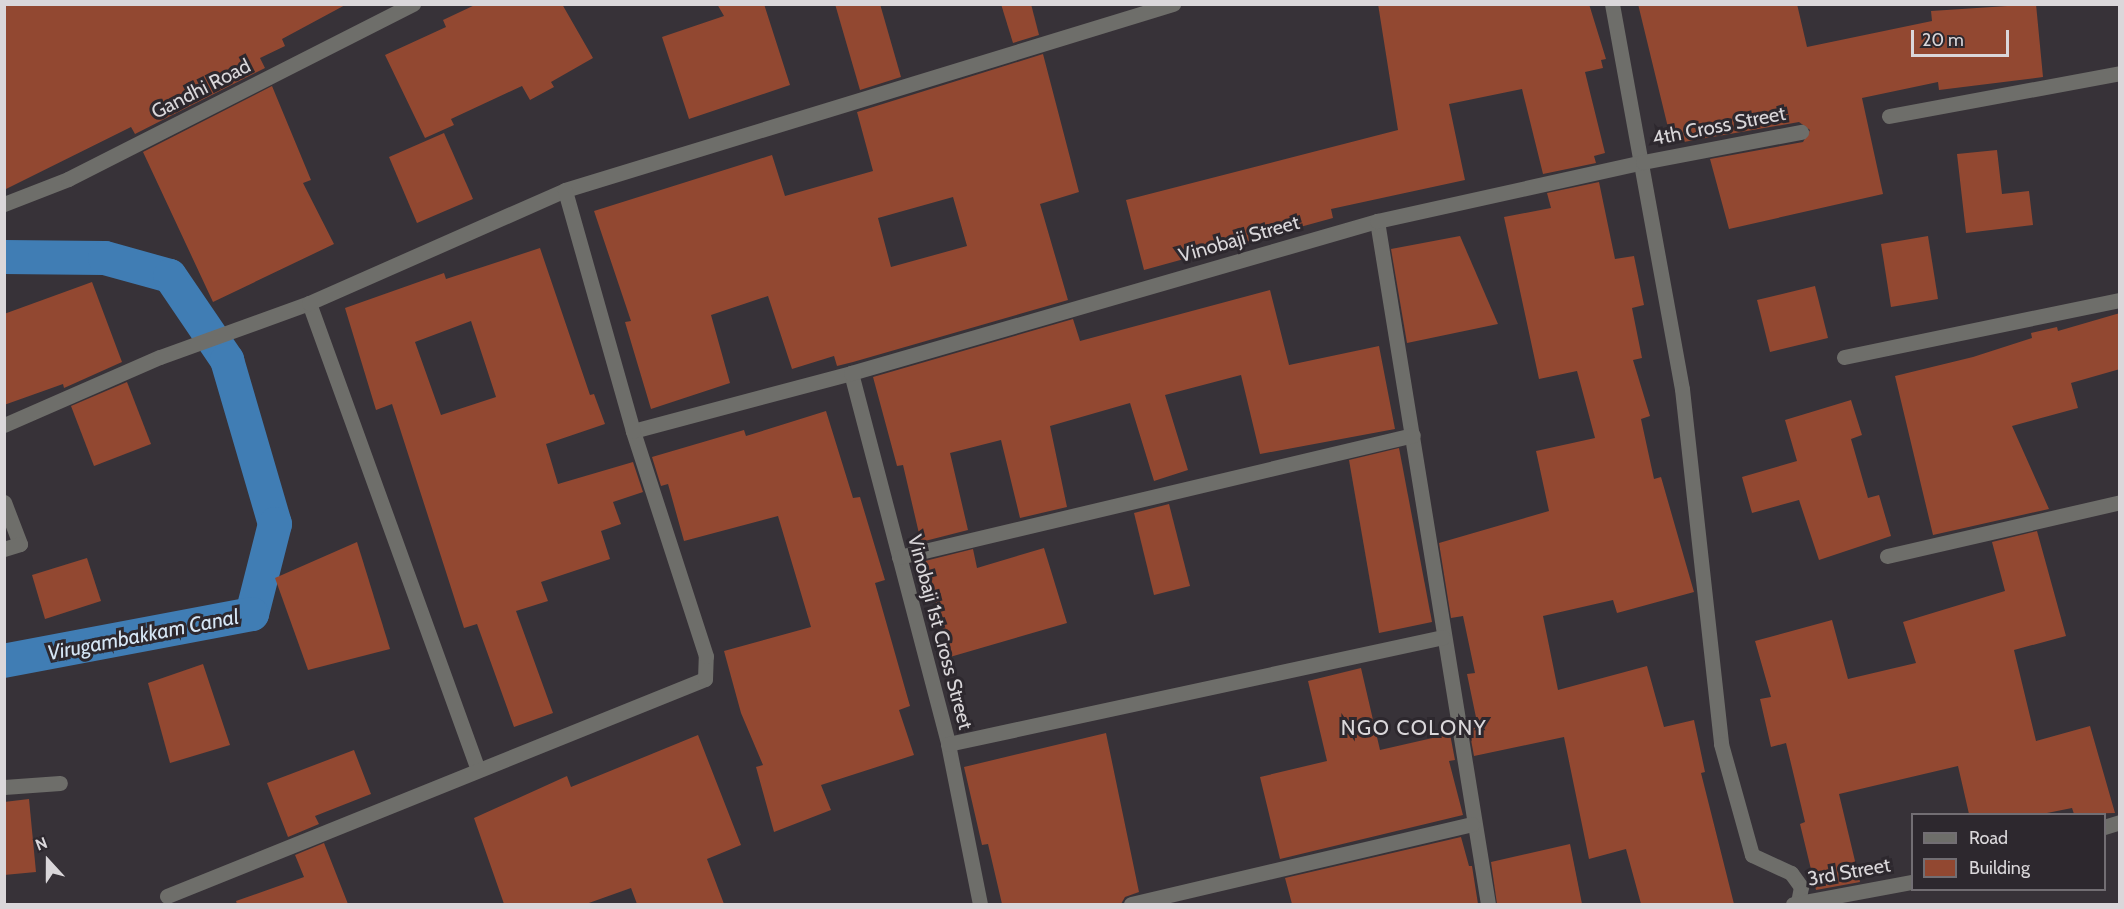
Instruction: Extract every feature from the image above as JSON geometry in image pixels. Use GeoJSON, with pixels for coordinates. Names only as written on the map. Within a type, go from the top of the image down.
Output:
{"type":"FeatureCollection","features":[{"type":"Feature","properties":{"kind":"street","name":"Gandhi Road"},"geometry":{"type":"LineString","coordinates":[[4,204],[68,179],[413,4]]}},
{"type":"Feature","properties":{"kind":"street"},"geometry":{"type":"LineString","coordinates":[[4,425],[160,357],[262,317],[309,303],[564,190],[1173,4]]}},
{"type":"Feature","properties":{"kind":"street"},"geometry":{"type":"LineString","coordinates":[[1612,4],[1644,162],[1682,389],[1721,744],[1752,855],[1791,873],[1801,887],[1796,904]]}},
{"type":"Feature","properties":{"kind":"street"},"geometry":{"type":"LineString","coordinates":[[1889,116],[2120,73]]}},
{"type":"Feature","properties":{"kind":"street","name":"4th Cross Street"},"geometry":{"type":"LineString","coordinates":[[1644,162],[1802,132]]}},
{"type":"Feature","properties":{"kind":"street","name":"Vinobaji Street"},"geometry":{"type":"LineString","coordinates":[[633,431],[850,373],[1377,221],[1644,162]]}},
{"type":"Feature","properties":{"kind":"street"},"geometry":{"type":"LineString","coordinates":[[167,896],[477,768],[705,679],[706,656],[633,431],[564,190]]}},
{"type":"Feature","properties":{"kind":"street"},"geometry":{"type":"LineString","coordinates":[[1377,221],[1413,435],[1472,824],[1488,904]]}},
{"type":"Feature","properties":{"kind":"street"},"geometry":{"type":"LineString","coordinates":[[1844,357],[2120,300]]}},
{"type":"Feature","properties":{"kind":"street"},"geometry":{"type":"LineString","coordinates":[[309,303],[477,768]]}},
{"type":"Feature","properties":{"kind":"street","name":"Vinobaji 1st Cross Street"},"geometry":{"type":"LineString","coordinates":[[850,373],[948,744],[981,904]]}},
{"type":"Feature","properties":{"kind":"street"},"geometry":{"type":"LineString","coordinates":[[899,557],[1413,435]]}},
{"type":"Feature","properties":{"kind":"street"},"geometry":{"type":"LineString","coordinates":[[4,502],[20,544],[4,549]]}},
{"type":"Feature","properties":{"kind":"street"},"geometry":{"type":"LineString","coordinates":[[1887,556],[2120,502]]}},
{"type":"Feature","properties":{"kind":"street"},"geometry":{"type":"LineString","coordinates":[[948,744],[1443,637]]}},
{"type":"Feature","properties":{"kind":"street"},"geometry":{"type":"LineString","coordinates":[[4,787],[60,783]]}},
{"type":"Feature","properties":{"kind":"street"},"geometry":{"type":"LineString","coordinates":[[1131,904],[1472,824]]}},
{"type":"Feature","properties":{"kind":"street","name":"3rd Street"},"geometry":{"type":"LineString","coordinates":[[1796,904],[1911,882]]}},
{"type":"Feature","properties":{"kind":"building"},"geometry":{"type":"Polygon","coordinates":[[[4,4],[347,4],[282,39],[285,46],[260,58],[265,68],[135,134],[131,127],[4,190],[4,4]]]}},
{"type":"Feature","properties":{"kind":"building"},"geometry":{"type":"Polygon","coordinates":[[[477,4],[562,4],[593,58],[551,82],[554,87],[530,100],[522,86],[451,119],[454,125],[425,138],[385,55],[446,27],[443,20],[477,4]]]}},
{"type":"Feature","properties":{"kind":"building"},"geometry":{"type":"Polygon","coordinates":[[[717,4],[764,4],[790,85],[689,119],[662,37],[724,16],[717,4]]]}},
{"type":"Feature","properties":{"kind":"building"},"geometry":{"type":"Polygon","coordinates":[[[835,4],[880,4],[901,77],[860,90],[835,4]]]}},
{"type":"Feature","properties":{"kind":"building"},"geometry":{"type":"Polygon","coordinates":[[[1001,4],[1031,4],[1039,35],[1013,43],[1001,4]]]}},
{"type":"Feature","properties":{"kind":"building"},"geometry":{"type":"Polygon","coordinates":[[[1378,4],[1589,4],[1606,59],[1601,60],[1603,68],[1585,72],[1605,153],[1594,156],[1596,163],[1543,174],[1522,89],[1449,104],[1465,180],[1331,209],[1333,218],[1144,270],[1126,200],[1398,130],[1378,4]]]}},
{"type":"Feature","properties":{"kind":"building"},"geometry":{"type":"Polygon","coordinates":[[[1638,4],[1797,4],[1807,47],[1932,21],[1931,11],[2036,4],[2043,77],[1939,90],[1938,82],[1862,98],[1883,194],[1729,229],[1710,159],[1803,142],[1810,130],[1799,122],[1672,144],[1638,4]]]}},
{"type":"Feature","properties":{"kind":"building"},"geometry":{"type":"Polygon","coordinates":[[[1043,54],[1079,192],[1040,204],[1068,300],[837,366],[834,356],[792,369],[768,296],[711,315],[730,383],[651,409],[625,322],[631,321],[594,211],[772,155],[785,196],[873,171],[857,112],[1043,54]],[[953,197],[878,218],[891,267],[967,246],[953,197]]]}},
{"type":"Feature","properties":{"kind":"building"},"geometry":{"type":"Polygon","coordinates":[[[272,86],[311,180],[303,183],[334,244],[213,302],[143,152],[272,86]]]}},
{"type":"Feature","properties":{"kind":"building"},"geometry":{"type":"Polygon","coordinates":[[[444,133],[473,199],[417,223],[389,157],[444,133]]]}},
{"type":"Feature","properties":{"kind":"building"},"geometry":{"type":"Polygon","coordinates":[[[1997,150],[2002,194],[2029,191],[2033,225],[1966,233],[1957,154],[1997,150]]]}},
{"type":"Feature","properties":{"kind":"building"},"geometry":{"type":"Polygon","coordinates":[[[1599,182],[1615,259],[1634,256],[1644,305],[1632,308],[1642,358],[1633,360],[1650,416],[1641,419],[1654,479],[1661,477],[1694,592],[1617,613],[1613,600],[1543,616],[1558,690],[1647,666],[1664,727],[1694,720],[1705,772],[1701,773],[1734,904],[1641,904],[1626,849],[1589,859],[1564,737],[1474,756],[1469,729],[1478,727],[1467,674],[1475,673],[1463,616],[1451,618],[1439,543],[1549,511],[1536,451],[1595,438],[1577,371],[1539,379],[1504,217],[1551,208],[1547,193],[1599,182]]]}},
{"type":"Feature","properties":{"kind":"building"},"geometry":{"type":"Polygon","coordinates":[[[1460,236],[1498,324],[1407,343],[1391,249],[1460,236]]]}},
{"type":"Feature","properties":{"kind":"building"},"geometry":{"type":"Polygon","coordinates":[[[1928,236],[1938,299],[1891,307],[1881,244],[1928,236]]]}},
{"type":"Feature","properties":{"kind":"building"},"geometry":{"type":"Polygon","coordinates":[[[540,248],[590,395],[594,394],[605,424],[546,444],[558,484],[633,462],[643,492],[613,502],[621,524],[601,531],[610,559],[541,582],[548,601],[516,611],[553,713],[514,727],[477,624],[464,628],[392,404],[376,410],[345,308],[444,273],[446,279],[540,248]],[[471,321],[415,342],[441,415],[496,397],[471,321]]]}},
{"type":"Feature","properties":{"kind":"building"},"geometry":{"type":"Polygon","coordinates":[[[92,282],[122,362],[64,388],[63,384],[4,405],[4,314],[92,282]]]}},
{"type":"Feature","properties":{"kind":"building"},"geometry":{"type":"Polygon","coordinates":[[[1815,286],[1828,338],[1770,352],[1757,300],[1815,286]]]}},
{"type":"Feature","properties":{"kind":"building"},"geometry":{"type":"Polygon","coordinates":[[[1270,290],[1289,365],[1379,346],[1395,429],[1260,454],[1241,375],[1165,395],[1188,470],[1154,481],[1130,403],[1050,426],[1067,507],[1020,518],[1001,440],[950,453],[968,530],[921,542],[903,465],[897,466],[873,377],[1073,319],[1080,341],[1270,290]]]}},
{"type":"Feature","properties":{"kind":"building"},"geometry":{"type":"Polygon","coordinates":[[[2120,313],[2120,369],[2071,383],[2078,408],[2012,426],[2049,509],[1933,535],[1895,376],[1973,357],[2032,338],[2031,333],[2057,327],[2058,331],[2120,313]]]}},
{"type":"Feature","properties":{"kind":"building"},"geometry":{"type":"Polygon","coordinates":[[[127,382],[151,444],[94,466],[71,406],[127,382]]]}},
{"type":"Feature","properties":{"kind":"building"},"geometry":{"type":"Polygon","coordinates":[[[1851,400],[1862,435],[1851,439],[1868,498],[1879,495],[1891,536],[1819,560],[1799,500],[1752,513],[1742,477],[1797,461],[1785,420],[1851,400]]]}},
{"type":"Feature","properties":{"kind":"building"},"geometry":{"type":"Polygon","coordinates":[[[826,411],[853,498],[860,497],[885,580],[875,583],[910,706],[899,710],[914,755],[821,785],[831,810],[774,832],[756,767],[763,765],[741,713],[724,651],[811,627],[778,516],[684,541],[668,484],[661,486],[652,457],[744,430],[746,436],[826,411]]]}},
{"type":"Feature","properties":{"kind":"building"},"geometry":{"type":"Polygon","coordinates":[[[1399,448],[1432,622],[1379,633],[1349,460],[1399,448]]]}},
{"type":"Feature","properties":{"kind":"building"},"geometry":{"type":"Polygon","coordinates":[[[1169,504],[1190,586],[1154,595],[1134,513],[1169,504]]]}},
{"type":"Feature","properties":{"kind":"building"},"geometry":{"type":"Polygon","coordinates":[[[2037,531],[2066,636],[2014,650],[2036,741],[2090,726],[2115,813],[2074,813],[2072,808],[2047,813],[1969,813],[1958,766],[1839,794],[1860,882],[1816,890],[1800,824],[1805,822],[1786,743],[1771,747],[1760,699],[1771,697],[1755,641],[1832,620],[1848,679],[1916,663],[1903,622],[2005,591],[1992,542],[2037,531]]]}},
{"type":"Feature","properties":{"kind":"building"},"geometry":{"type":"Polygon","coordinates":[[[357,542],[390,649],[308,670],[275,578],[357,542]]]}},
{"type":"Feature","properties":{"kind":"building"},"geometry":{"type":"Polygon","coordinates":[[[1044,548],[1067,623],[950,657],[925,561],[973,549],[977,568],[1044,548]]]}},
{"type":"Feature","properties":{"kind":"building"},"geometry":{"type":"Polygon","coordinates":[[[87,558],[101,601],[45,619],[32,575],[87,558]]]}},
{"type":"Feature","properties":{"kind":"building"},"geometry":{"type":"Polygon","coordinates":[[[203,664],[230,745],[170,763],[148,683],[203,664]]]}},
{"type":"Feature","properties":{"kind":"building"},"geometry":{"type":"Polygon","coordinates":[[[1361,668],[1380,750],[1450,734],[1455,760],[1449,761],[1463,815],[1280,859],[1260,777],[1327,761],[1308,681],[1361,668]]]}},
{"type":"Feature","properties":{"kind":"building"},"geometry":{"type":"Polygon","coordinates":[[[1106,733],[1139,892],[1125,897],[1121,904],[1002,904],[988,844],[982,845],[964,767],[1106,733]]]}},
{"type":"Feature","properties":{"kind":"building"},"geometry":{"type":"Polygon","coordinates":[[[698,735],[741,845],[707,859],[724,904],[637,904],[631,888],[586,904],[504,904],[474,818],[567,776],[571,787],[698,735]]]}},
{"type":"Feature","properties":{"kind":"building"},"geometry":{"type":"Polygon","coordinates":[[[354,750],[371,794],[315,816],[319,824],[288,837],[267,783],[354,750]]]}},
{"type":"Feature","properties":{"kind":"building"},"geometry":{"type":"Polygon","coordinates":[[[29,799],[36,872],[4,875],[4,802],[29,799]]]}},
{"type":"Feature","properties":{"kind":"building"},"geometry":{"type":"Polygon","coordinates":[[[1461,837],[1469,866],[1472,866],[1478,904],[1292,904],[1285,878],[1461,837]]]}},
{"type":"Feature","properties":{"kind":"building"},"geometry":{"type":"Polygon","coordinates":[[[324,843],[348,904],[237,904],[236,901],[304,877],[295,855],[324,843]]]}},
{"type":"Feature","properties":{"kind":"building"},"geometry":{"type":"Polygon","coordinates":[[[1570,844],[1582,904],[1497,904],[1491,862],[1570,844]]]}},
{"type":"Feature","properties":{"kind":"waterway","name":"Virugambakkam Canal"},"geometry":{"type":"LineString","coordinates":[[4,257],[105,258],[170,276],[227,360],[275,524],[252,614],[4,661]]}},
{"type":"Feature","properties":{"kind":"district","name":"NGO COLONY"},"geometry":{"type":"Point","coordinates":[1414,728]}}]}
